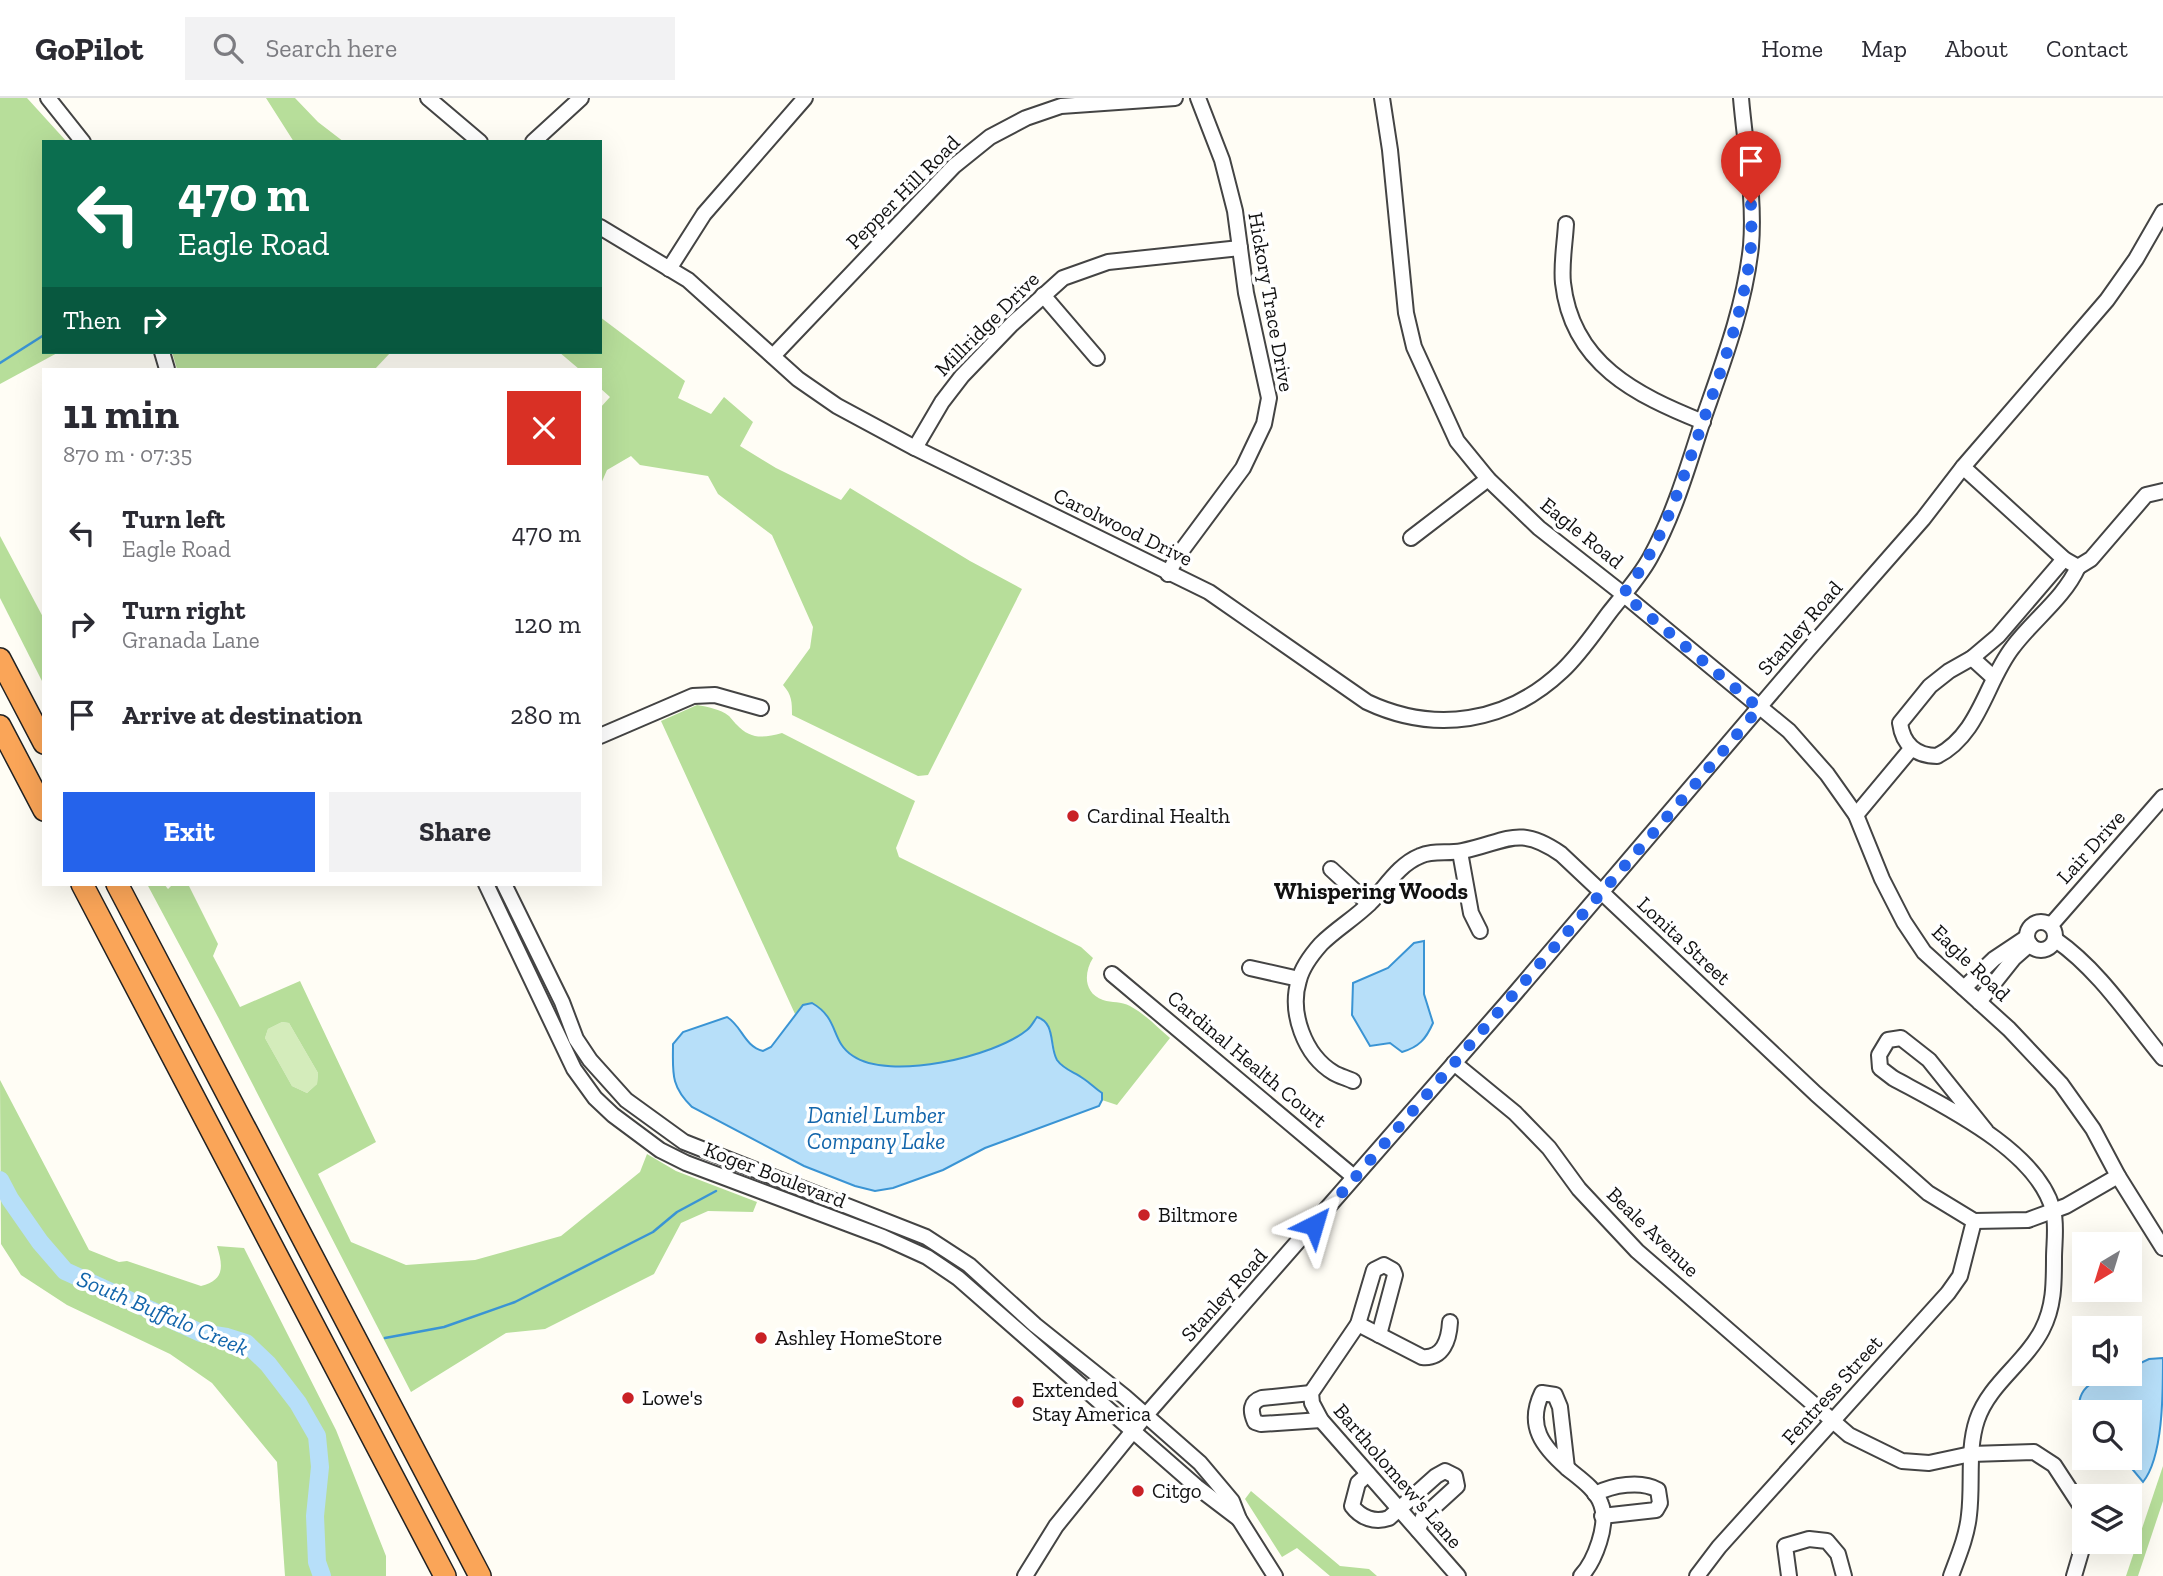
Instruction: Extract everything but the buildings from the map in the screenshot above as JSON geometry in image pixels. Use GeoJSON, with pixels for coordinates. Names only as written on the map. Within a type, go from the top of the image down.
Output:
{"type":"FeatureCollection","features":[{"type":"Feature","properties":{"kind":"highway"},"geometry":{"type":"LineString","coordinates":[[0,659],[42,739]]}},
{"type":"Feature","properties":{"kind":"highway"},"geometry":{"type":"LineString","coordinates":[[0,726],[42,806]]}},
{"type":"Feature","properties":{"kind":"highway"},"geometry":{"type":"LineString","coordinates":[[83,886],[445,1576]]}},
{"type":"Feature","properties":{"kind":"highway"},"geometry":{"type":"LineString","coordinates":[[118,886],[480,1576]]}},
{"type":"Feature","properties":{"kind":"highway"},"geometry":{"type":"LineString","coordinates":[[416,1519],[439,1576]]}},
{"type":"Feature","properties":{"kind":"street"},"geometry":{"type":"LineString","coordinates":[[48,98],[81,140]]}},
{"type":"Feature","properties":{"kind":"street"},"geometry":{"type":"LineString","coordinates":[[428,98],[478,140]]}},
{"type":"Feature","properties":{"kind":"street"},"geometry":{"type":"LineString","coordinates":[[535,140],[581,98]]}},
{"type":"Feature","properties":{"kind":"street"},"geometry":{"type":"LineString","coordinates":[[669,269],[704,214],[805,98]]}},
{"type":"Feature","properties":{"kind":"street","name":"Pepper Hill Road"},"geometry":{"type":"LineString","coordinates":[[773,356],[954,166],[990,137],[1026,118],[1061,106],[1175,98]]}},
{"type":"Feature","properties":{"kind":"street","name":"Hickory Trace Drive"},"geometry":{"type":"LineString","coordinates":[[1168,574],[1177,557],[1243,468],[1264,424],[1269,398],[1246,293],[1235,211],[1222,160],[1198,98]]}},
{"type":"Feature","properties":{"kind":"street","name":"Eagle Road"},"geometry":{"type":"LineString","coordinates":[[1382,98],[1390,150],[1401,279],[1414,347],[1457,441],[1488,479],[1539,528],[1623,594],[1797,740],[1827,774],[1856,815],[1882,879],[1904,922],[1924,952],[2009,1029],[2061,1084],[2093,1129],[2118,1176],[2163,1248]]}},
{"type":"Feature","properties":{"kind":"street","name":"Carolwood Drive"},"geometry":{"type":"LineString","coordinates":[[602,228],[688,280],[799,379],[837,406],[915,448],[1209,592],[1367,702],[1390,713],[1444,720],[1474,718],[1518,703],[1562,671],[1581,650],[1650,557],[1670,517],[1737,316],[1751,246],[1751,203],[1741,98]]}},
{"type":"Feature","properties":{"kind":"street","name":"Stanley Road"},"geometry":{"type":"LineString","coordinates":[[1025,1576],[1056,1526],[1146,1415],[1601,894],[2107,300],[2136,259],[2163,212]]}},
{"type":"Feature","properties":{"kind":"street"},"geometry":{"type":"LineString","coordinates":[[1566,224],[1563,282],[1571,314],[1586,345],[1606,370],[1629,388],[1656,403],[1703,422]]}},
{"type":"Feature","properties":{"kind":"street","name":"Millridge Drive"},"geometry":{"type":"LineString","coordinates":[[915,448],[942,402],[962,376],[1012,324],[1063,278],[1108,262],[1240,248]]}},
{"type":"Feature","properties":{"kind":"street"},"geometry":{"type":"LineString","coordinates":[[1043,295],[1097,358]]}},
{"type":"Feature","properties":{"kind":"street"},"geometry":{"type":"LineString","coordinates":[[1963,467],[2064,559],[2078,567]]}},
{"type":"Feature","properties":{"kind":"street"},"geometry":{"type":"LineString","coordinates":[[1411,538],[1488,479]]}},
{"type":"Feature","properties":{"kind":"street"},"geometry":{"type":"LineString","coordinates":[[2064,559],[1998,636],[1972,659],[1949,671],[1930,686],[1900,723],[1912,749],[1934,756],[1948,748],[1979,713],[1994,678],[2012,648],[2070,581],[2078,567],[2091,559],[2146,495],[2163,491]]}},
{"type":"Feature","properties":{"kind":"street"},"geometry":{"type":"LineString","coordinates":[[1972,659],[1994,678]]}},
{"type":"Feature","properties":{"kind":"street"},"geometry":{"type":"LineString","coordinates":[[602,735],[693,696],[715,695],[761,708]]}},
{"type":"Feature","properties":{"kind":"street"},"geometry":{"type":"LineString","coordinates":[[1856,815],[1912,749]]}},
{"type":"Feature","properties":{"kind":"street","name":"Lair Drive"},"geometry":{"type":"LineString","coordinates":[[1979,1002],[2028,940],[2030,928],[2037,922],[2051,925],[2163,797]]}},
{"type":"Feature","properties":{"kind":"street","name":"Lonita Street"},"geometry":{"type":"LineString","coordinates":[[1353,1081],[1334,1073],[1317,1059],[1307,1045],[1297,1014],[1299,979],[1321,944],[1369,904],[1405,864],[1423,854],[1460,852],[1520,836],[1541,840],[1561,854],[1816,1094],[1928,1192],[1974,1221]]}},
{"type":"Feature","properties":{"kind":"street"},"geometry":{"type":"LineString","coordinates":[[1460,852],[1471,913],[1480,931]]}},
{"type":"Feature","properties":{"kind":"street"},"geometry":{"type":"LineString","coordinates":[[1331,869],[1369,904]]}},
{"type":"Feature","properties":{"kind":"street","name":"Koger Boulevard"},"geometry":{"type":"LineString","coordinates":[[487,886],[574,1069],[595,1098],[619,1120],[660,1150],[686,1163],[883,1237],[927,1257],[958,1278],[1132,1432],[1224,1510],[1239,1519]]}},
{"type":"Feature","properties":{"kind":"street","name":"Koger Boulevard"},"geometry":{"type":"LineString","coordinates":[[505,886],[562,1002],[576,1039],[610,1084],[647,1117],[684,1142],[900,1226],[949,1250],[1146,1415],[1218,1482],[1232,1501],[1239,1519],[1275,1576]]}},
{"type":"Feature","properties":{"kind":"street"},"geometry":{"type":"LineString","coordinates":[[2051,925],[2056,940],[2089,968],[2163,1058]]}},
{"type":"Feature","properties":{"kind":"street","name":"Lair Drive"},"geometry":{"type":"LineString","coordinates":[[1964,988],[1994,959],[2028,940]]}},
{"type":"Feature","properties":{"kind":"street","name":"Lair Drive"},"geometry":{"type":"LineString","coordinates":[[2028,940],[2037,950],[2046,950],[2056,940]]}},
{"type":"Feature","properties":{"kind":"street"},"geometry":{"type":"LineString","coordinates":[[1250,968],[1299,979]]}},
{"type":"Feature","properties":{"kind":"street","name":"Cardinal Health Court"},"geometry":{"type":"LineString","coordinates":[[1112,974],[1354,1177]]}},
{"type":"Feature","properties":{"kind":"street"},"geometry":{"type":"LineString","coordinates":[[1951,1576],[1969,1517],[1971,1454],[1977,1420],[1988,1398],[2041,1332],[2052,1306],[2054,1211],[2039,1181],[2025,1163],[1986,1131],[1880,1068],[1879,1055],[1888,1040],[1901,1038],[1929,1060],[1986,1131]]}},
{"type":"Feature","properties":{"kind":"street","name":"Beale Avenue"},"geometry":{"type":"LineString","coordinates":[[1454,1063],[1515,1113],[1541,1139],[1579,1189],[1637,1251],[1849,1435],[1902,1461],[1929,1464],[1971,1454],[2034,1452],[2054,1465],[2072,1493]]}},
{"type":"Feature","properties":{"kind":"street"},"geometry":{"type":"LineString","coordinates":[[1974,1221],[2028,1220],[2066,1206],[2118,1176]]}},
{"type":"Feature","properties":{"kind":"street","name":"Fentress Street"},"geometry":{"type":"LineString","coordinates":[[1697,1576],[1719,1547],[1948,1293],[1960,1276],[1974,1221]]}},
{"type":"Feature","properties":{"kind":"street","name":"Bartholomew's Lane"},"geometry":{"type":"LineString","coordinates":[[1379,1335],[1395,1275],[1393,1269],[1384,1265],[1374,1270],[1358,1324],[1311,1393],[1312,1403],[1321,1420],[1458,1576]]}},
{"type":"Feature","properties":{"kind":"street"},"geometry":{"type":"LineString","coordinates":[[1358,1324],[1422,1357],[1430,1358],[1442,1350],[1450,1322]]}},
{"type":"Feature","properties":{"kind":"street"},"geometry":{"type":"LineString","coordinates":[[1311,1393],[1255,1400],[1251,1407],[1252,1416],[1255,1422],[1261,1424],[1321,1420]]}},
{"type":"Feature","properties":{"kind":"street"},"geometry":{"type":"LineString","coordinates":[[1567,1468],[1560,1407],[1555,1395],[1542,1393],[1536,1406],[1539,1437],[1567,1468],[1595,1494],[1602,1505],[1598,1544],[1581,1576]]}},
{"type":"Feature","properties":{"kind":"street"},"geometry":{"type":"LineString","coordinates":[[1368,1474],[1357,1483],[1352,1496],[1352,1506],[1358,1514],[1382,1521],[1436,1476],[1445,1471],[1455,1476],[1457,1486],[1423,1517],[1418,1530]]}},
{"type":"Feature","properties":{"kind":"street"},"geometry":{"type":"LineString","coordinates":[[1595,1494],[1606,1489],[1648,1485],[1658,1490],[1660,1503],[1656,1510],[1602,1517]]}},
{"type":"Feature","properties":{"kind":"street"},"geometry":{"type":"LineString","coordinates":[[1789,1576],[1785,1546],[1809,1539],[1827,1541],[1838,1554],[1844,1576]]}},
{"type":"Feature","properties":{"kind":"street"},"geometry":{"type":"LineString","coordinates":[[2074,1576],[2080,1554]]}},
{"type":"Feature","properties":{"kind":"green space"},"geometry":{"type":"Polygon","coordinates":[[[0,98],[27,98],[65,140],[42,140],[42,354],[55,354],[0,384],[0,98]]]}},
{"type":"Feature","properties":{"kind":"green space"},"geometry":{"type":"Polygon","coordinates":[[[266,98],[295,98],[318,122],[341,140],[293,140],[266,98]]]}},
{"type":"Feature","properties":{"kind":"green space"},"geometry":{"type":"Polygon","coordinates":[[[602,319],[685,381],[678,398],[711,414],[724,397],[753,422],[740,446],[776,468],[841,500],[850,488],[970,561],[1022,589],[928,775],[918,776],[792,715],[791,699],[783,685],[810,648],[813,627],[772,535],[718,494],[708,476],[640,465],[631,456],[607,470],[602,481],[602,406],[610,397],[602,390],[602,368],[578,368],[561,354],[602,354],[602,319]]]}},
{"type":"Feature","properties":{"kind":"green space"},"geometry":{"type":"Polygon","coordinates":[[[173,354],[389,354],[376,368],[177,368],[173,354]]]}},
{"type":"Feature","properties":{"kind":"green space"},"geometry":{"type":"Polygon","coordinates":[[[0,536],[42,615],[42,681],[0,598],[0,536]]]}},
{"type":"Feature","properties":{"kind":"green space"},"geometry":{"type":"Polygon","coordinates":[[[697,705],[729,716],[752,735],[763,737],[782,733],[915,801],[896,848],[899,857],[1081,947],[1093,958],[1088,969],[1087,982],[1096,997],[1130,1006],[1170,1038],[1117,1105],[1102,1100],[1102,1093],[1083,1078],[1065,1069],[1056,1058],[1050,1028],[1037,1017],[1027,1030],[991,1049],[941,1063],[890,1067],[852,1056],[840,1044],[827,1016],[812,1003],[803,1005],[795,1014],[661,721],[697,705]]]}},
{"type":"Feature","properties":{"kind":"green space"},"geometry":{"type":"Polygon","coordinates":[[[148,886],[166,886],[168,889],[171,886],[189,886],[218,944],[213,956],[240,1007],[300,981],[376,1142],[318,1174],[351,1242],[406,1265],[475,1260],[561,1236],[640,1172],[647,1154],[676,1171],[757,1202],[753,1212],[708,1211],[681,1223],[654,1274],[545,1329],[506,1333],[411,1392],[148,886]],[[282,1022],[268,1029],[265,1038],[292,1086],[307,1093],[317,1084],[318,1073],[289,1023],[282,1022]]]}},
{"type":"Feature","properties":{"kind":"green space"},"geometry":{"type":"Polygon","coordinates":[[[282,1022],[289,1023],[318,1073],[317,1084],[307,1093],[292,1086],[265,1038],[268,1029],[282,1022]]]}},
{"type":"Feature","properties":{"kind":"green space"},"geometry":{"type":"Polygon","coordinates":[[[0,1080],[89,1250],[119,1262],[127,1261],[201,1286],[214,1280],[220,1271],[217,1246],[244,1248],[336,1430],[386,1556],[386,1576],[285,1576],[277,1462],[212,1383],[170,1354],[67,1305],[21,1275],[1,1244],[0,1080]]]}},
{"type":"Feature","properties":{"kind":"green space"},"geometry":{"type":"Polygon","coordinates":[[[2163,1466],[2163,1501],[2138,1576],[2126,1576],[2133,1554],[2142,1554],[2142,1528],[2163,1466]]]}},
{"type":"Feature","properties":{"kind":"green space"},"geometry":{"type":"Polygon","coordinates":[[[1251,1491],[1340,1566],[1369,1569],[1377,1576],[1330,1576],[1297,1548],[1282,1557],[1245,1499],[1251,1491]]]}},
{"type":"Feature","properties":{"kind":"water"},"geometry":{"type":"Polygon","coordinates":[[[1424,941],[1424,994],[1433,1023],[1430,1029],[1417,1045],[1402,1052],[1390,1043],[1370,1046],[1352,1015],[1353,983],[1388,968],[1414,943],[1424,941]]]}},
{"type":"Feature","properties":{"kind":"water","name":"Daniel Lumber Company Lake"},"geometry":{"type":"Polygon","coordinates":[[[812,1003],[827,1016],[841,1044],[853,1056],[869,1063],[891,1066],[941,1062],[991,1049],[1027,1030],[1037,1017],[1047,1024],[1050,1030],[1057,1060],[1102,1093],[1102,1100],[1099,1106],[985,1148],[943,1170],[893,1188],[875,1191],[855,1186],[804,1166],[692,1107],[680,1092],[674,1078],[673,1044],[683,1032],[727,1017],[751,1045],[763,1051],[771,1047],[803,1005],[812,1003]]]}},
{"type":"Feature","properties":{"kind":"water"},"geometry":{"type":"Polygon","coordinates":[[[2163,1358],[2162,1407],[2155,1457],[2143,1482],[2133,1470],[2142,1470],[2142,1400],[2080,1400],[2088,1386],[2142,1386],[2142,1362],[2163,1358]]]}},
{"type":"Feature","properties":{"kind":"waterway"},"geometry":{"type":"LineString","coordinates":[[0,363],[42,336]]}},
{"type":"Feature","properties":{"kind":"waterway","name":"South Buffalo Creek"},"geometry":{"type":"LineString","coordinates":[[0,1180],[40,1242],[65,1271],[201,1333],[246,1343],[268,1364],[298,1403],[317,1436],[320,1467],[315,1516],[317,1562],[322,1576]]}},
{"type":"Feature","properties":{"kind":"waterway"},"geometry":{"type":"LineString","coordinates":[[385,1338],[444,1327],[515,1302],[653,1232],[677,1212],[716,1191]]}},
{"type":"Feature","properties":{"kind":"place","name":"Cardinal Health"},"geometry":{"type":"Point","coordinates":[1073,816]}},
{"type":"Feature","properties":{"kind":"place","name":"Biltmore"},"geometry":{"type":"Point","coordinates":[1144,1215]}},
{"type":"Feature","properties":{"kind":"place","name":"Ashley HomeStore"},"geometry":{"type":"Point","coordinates":[761,1338]}},
{"type":"Feature","properties":{"kind":"place","name":"Lowe's"},"geometry":{"type":"Point","coordinates":[628,1398]}},
{"type":"Feature","properties":{"kind":"place","name":"Extended Stay America"},"geometry":{"type":"Point","coordinates":[1018,1402]}},
{"type":"Feature","properties":{"kind":"place","name":"Citgo"},"geometry":{"type":"Point","coordinates":[1138,1491]}},
{"type":"Feature","properties":{"kind":"district","name":"Whispering Woods"},"geometry":{"type":"Point","coordinates":[1371,891]}},
{"type":"Feature","properties":{"kind":"route"},"geometry":{"type":"LineString","coordinates":[[1314,1225],[1759,708],[1623,594],[1640,574],[1670,517],[1719,375],[1737,316],[1751,246],[1751,203]]}}]}
